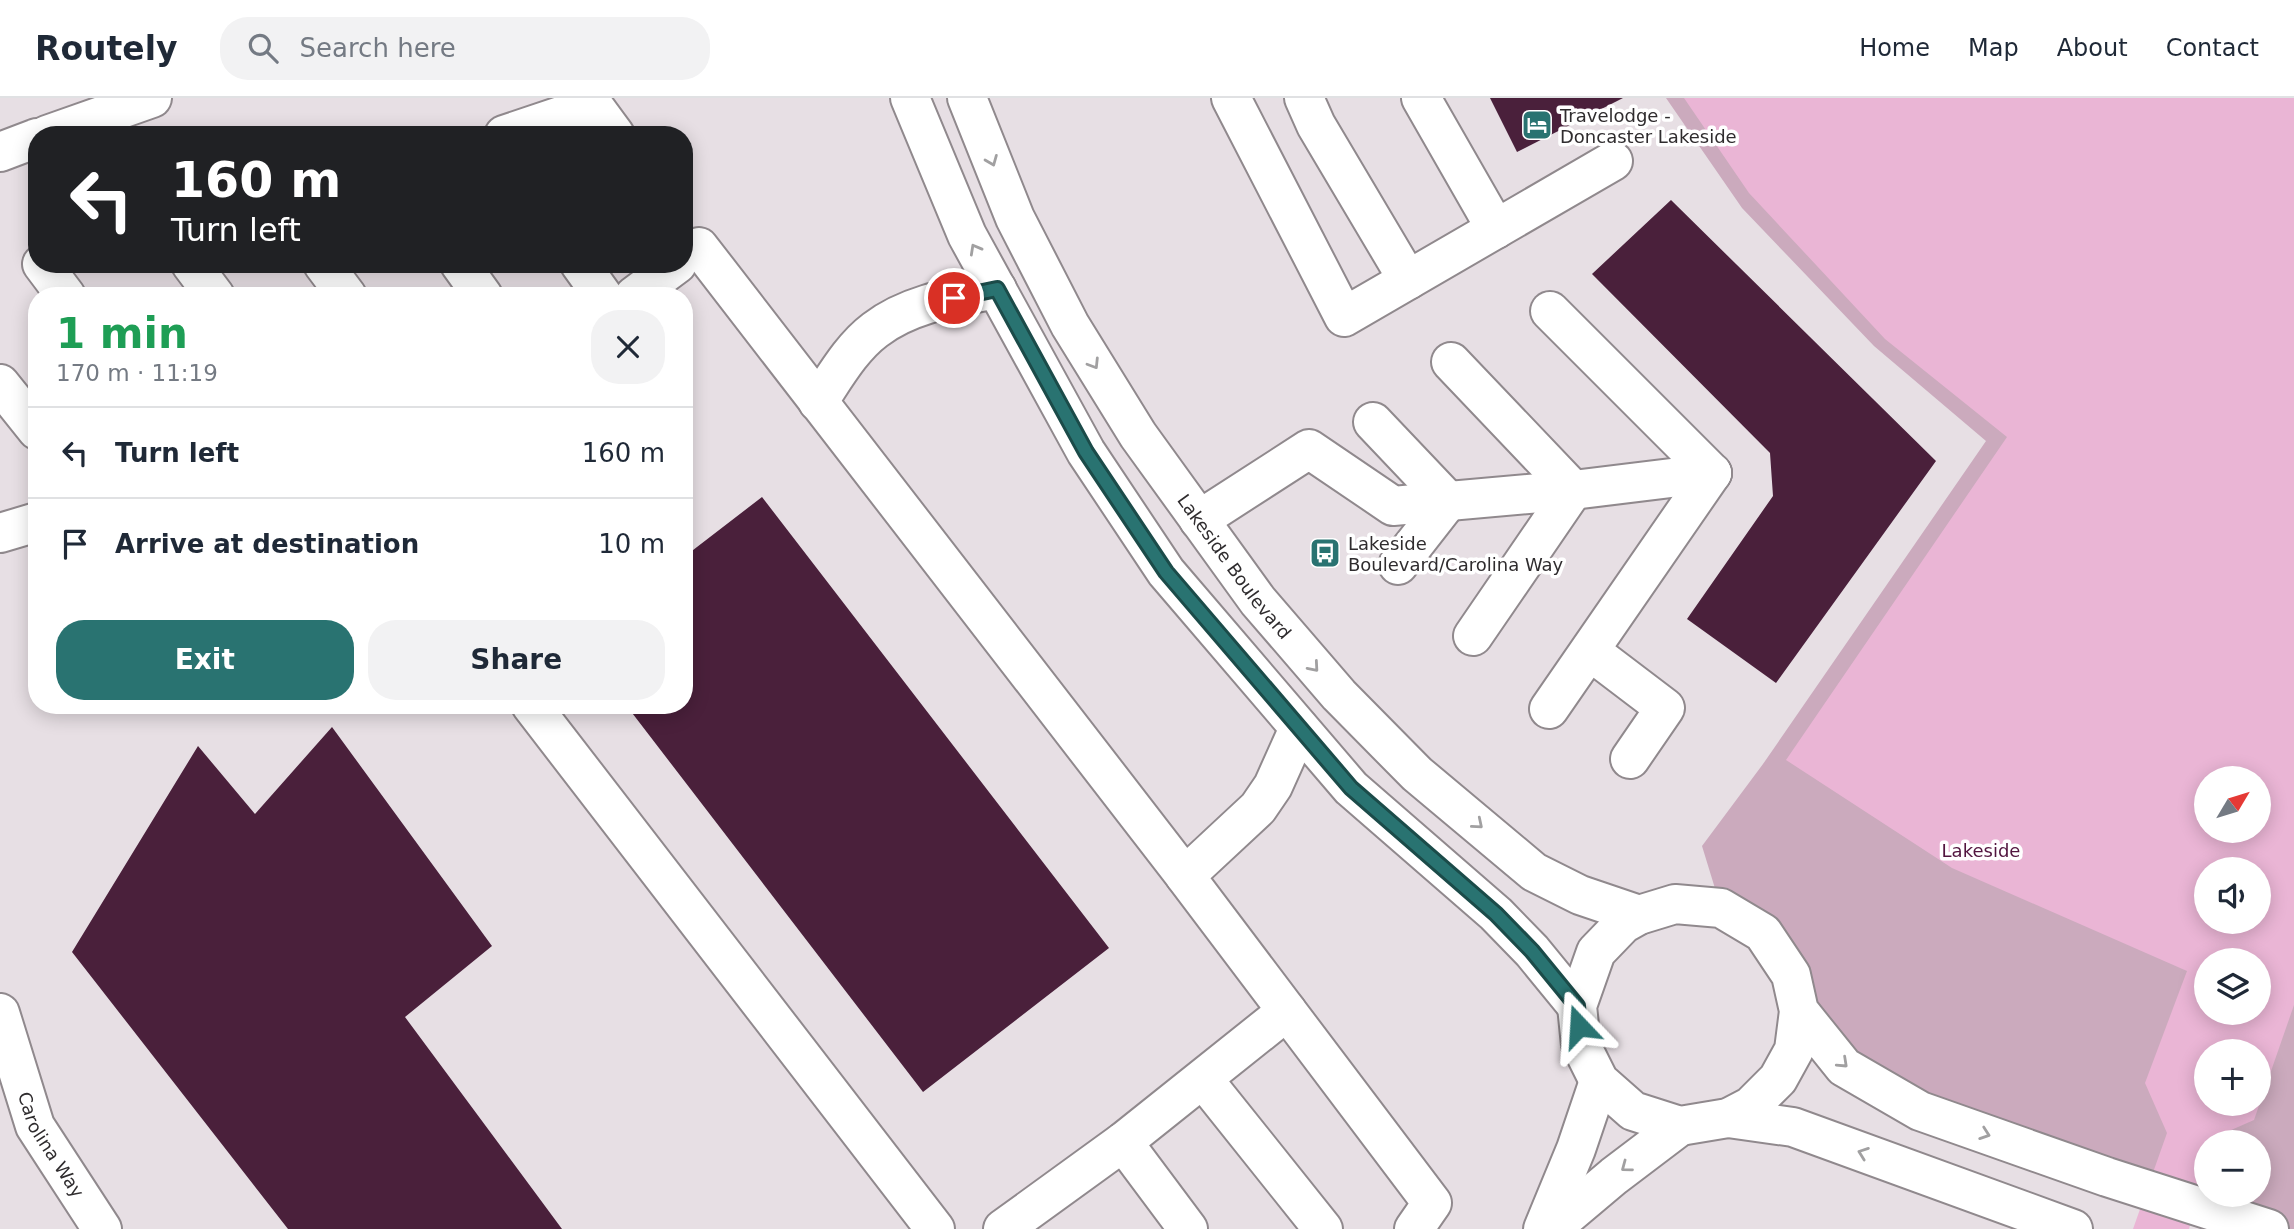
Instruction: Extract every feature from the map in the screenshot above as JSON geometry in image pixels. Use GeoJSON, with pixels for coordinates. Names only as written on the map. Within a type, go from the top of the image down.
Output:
{"type":"FeatureCollection","features":[{"type":"Feature","properties":{"kind":"street"},"geometry":{"type":"LineString","coordinates":[[65,119],[152,98]]}},
{"type":"Feature","properties":{"kind":"street"},"geometry":{"type":"LineString","coordinates":[[910,98],[967,234],[1086,452],[1166,572],[1351,788],[1496,914],[1532,951],[1577,1006]]}},
{"type":"Feature","properties":{"kind":"street","name":"Lakeside Boulevard"},"geometry":{"type":"LineString","coordinates":[[967,98],[1015,218],[1070,326],[1138,435],[1258,601],[1339,695],[1417,774],[1534,872],[1580,895],[1639,915]]}},
{"type":"Feature","properties":{"kind":"street"},"geometry":{"type":"LineString","coordinates":[[1231,98],[1344,317],[1613,161]]}},
{"type":"Feature","properties":{"kind":"street"},"geometry":{"type":"LineString","coordinates":[[1304,98],[1316,125],[1408,280]]}},
{"type":"Feature","properties":{"kind":"street"},"geometry":{"type":"LineString","coordinates":[[1421,98],[1496,229]]}},
{"type":"Feature","properties":{"kind":"street"},"geometry":{"type":"LineString","coordinates":[[530,126],[593,104],[609,126]]}},
{"type":"Feature","properties":{"kind":"street"},"geometry":{"type":"LineString","coordinates":[[0,152],[28,141]]}},
{"type":"Feature","properties":{"kind":"street"},"geometry":{"type":"LineString","coordinates":[[693,257],[818,402],[1185,876],[1432,1203],[1415,1229]]}},
{"type":"Feature","properties":{"kind":"street"},"geometry":{"type":"LineString","coordinates":[[644,287],[659,273]]}},
{"type":"Feature","properties":{"kind":"street"},"geometry":{"type":"LineString","coordinates":[[818,402],[848,358],[875,330],[902,314],[933,302],[997,289]]}},
{"type":"Feature","properties":{"kind":"street"},"geometry":{"type":"LineString","coordinates":[[1550,311],[1712,474]]}},
{"type":"Feature","properties":{"kind":"street"},"geometry":{"type":"LineString","coordinates":[[1451,362],[1573,490]]}},
{"type":"Feature","properties":{"kind":"street"},"geometry":{"type":"LineString","coordinates":[[0,384],[28,419]]}},
{"type":"Feature","properties":{"kind":"street"},"geometry":{"type":"LineString","coordinates":[[1373,422],[1448,501]]}},
{"type":"Feature","properties":{"kind":"street"},"geometry":{"type":"LineString","coordinates":[[1199,520],[1309,449],[1393,506],[1712,474]]}},
{"type":"Feature","properties":{"kind":"street"},"geometry":{"type":"LineString","coordinates":[[1549,709],[1712,474]]}},
{"type":"Feature","properties":{"kind":"street"},"geometry":{"type":"LineString","coordinates":[[1473,636],[1573,490]]}},
{"type":"Feature","properties":{"kind":"street"},"geometry":{"type":"LineString","coordinates":[[1398,565],[1448,501]]}},
{"type":"Feature","properties":{"kind":"street"},"geometry":{"type":"LineString","coordinates":[[0,533],[28,525]]}},
{"type":"Feature","properties":{"kind":"street"},"geometry":{"type":"LineString","coordinates":[[1590,651],[1665,708],[1630,759]]}},
{"type":"Feature","properties":{"kind":"street"},"geometry":{"type":"LineString","coordinates":[[538,714],[935,1229]]}},
{"type":"Feature","properties":{"kind":"street"},"geometry":{"type":"LineString","coordinates":[[1185,876],[1258,808],[1273,786],[1299,728]]}},
{"type":"Feature","properties":{"kind":"street"},"geometry":{"type":"LineString","coordinates":[[1728,1118],[1751,1106],[1778,1079],[1794,1049],[1799,1011],[1791,975],[1763,933],[1721,908],[1675,904],[1639,915],[1623,924],[1596,952],[1577,1006],[1581,1045],[1599,1081],[1633,1111],[1680,1126],[1728,1118],[1793,1127],[2073,1229]]}},
{"type":"Feature","properties":{"kind":"street"},"geometry":{"type":"LineString","coordinates":[[1003,1229],[1043,1219],[1123,1142],[1287,1011]]}},
{"type":"Feature","properties":{"kind":"street"},"geometry":{"type":"LineString","coordinates":[[1799,1011],[1844,1067],[1920,1111],[2107,1177],[2269,1229]]}},
{"type":"Feature","properties":{"kind":"street","name":"Carolina Way"},"geometry":{"type":"LineString","coordinates":[[0,1013],[36,1126],[102,1229]]}},
{"type":"Feature","properties":{"kind":"street"},"geometry":{"type":"LineString","coordinates":[[1203,1079],[1323,1229]]}},
{"type":"Feature","properties":{"kind":"street"},"geometry":{"type":"LineString","coordinates":[[1543,1229],[1576,1149],[1599,1081]]}},
{"type":"Feature","properties":{"kind":"street"},"geometry":{"type":"LineString","coordinates":[[1551,1229],[1614,1176],[1680,1126]]}},
{"type":"Feature","properties":{"kind":"street"},"geometry":{"type":"LineString","coordinates":[[1123,1142],[1188,1229]]}},
{"type":"Feature","properties":{"kind":"green space","name":"Lakeside"},"geometry":{"type":"Polygon","coordinates":[[[1666,98],[2294,98],[2294,1229],[2269,1229],[2211,1207],[2271,1207],[2271,1130],[2194,1130],[2194,1200],[1844,1067],[1721,908],[1702,846],[1763,764],[1986,441],[1874,346],[1742,208],[1666,98]]]}},
{"type":"Feature","properties":{"kind":"shaded area","name":"Lakeside"},"geometry":{"type":"Polygon","coordinates":[[[1684,98],[2294,98],[2294,1005],[2271,1071],[2271,1039],[2194,1039],[2194,1116],[2255,1116],[2254,1120],[2231,1130],[2194,1130],[2195,1207],[2189,1229],[2133,1229],[2167,1133],[2145,1083],[2187,971],[1952,868],[1786,760],[2007,437],[1885,339],[1749,193],[1684,98]]]}},
{"type":"Feature","properties":{"kind":"building","name":"Travelodge - Doncaster Lakeside"},"geometry":{"type":"Polygon","coordinates":[[[1490,98],[1623,98],[1517,152],[1490,98]]]}},
{"type":"Feature","properties":{"kind":"building"},"geometry":{"type":"Polygon","coordinates":[[[1671,200],[1936,461],[1776,683],[1687,619],[1773,496],[1770,453],[1592,274],[1671,200]]]}},
{"type":"Feature","properties":{"kind":"building"},"geometry":{"type":"Polygon","coordinates":[[[762,497],[1109,948],[923,1092],[633,714],[693,714],[693,550],[762,497]]]}},
{"type":"Feature","properties":{"kind":"building"},"geometry":{"type":"Polygon","coordinates":[[[332,727],[492,946],[405,1017],[562,1229],[288,1229],[72,952],[198,746],[255,814],[332,727]]]}},
{"type":"Feature","properties":{"kind":"place","name":"Travelodge - Doncaster Lakeside"},"geometry":{"type":"Point","coordinates":[1537,125]}},
{"type":"Feature","properties":{"kind":"place","name":"Lakeside Boulevard/Carolina Way"},"geometry":{"type":"Point","coordinates":[1325,553]}},
{"type":"Feature","properties":{"kind":"route"},"geometry":{"type":"LineString","coordinates":[[954,298],[997,289],[1086,452],[1166,572],[1351,788],[1496,914],[1532,951],[1577,1006],[1579,1026]]}}]}
